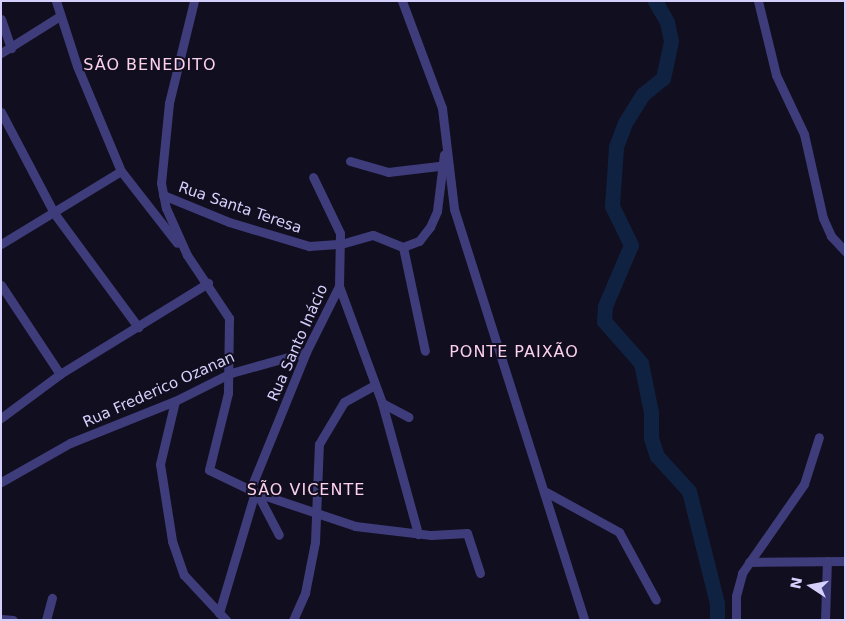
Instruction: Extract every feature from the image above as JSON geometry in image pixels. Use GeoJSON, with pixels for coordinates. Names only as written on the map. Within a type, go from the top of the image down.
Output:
{"type":"FeatureCollection","features":[{"type":"Feature","properties":{"kind":"street"},"geometry":{"type":"LineString","coordinates":[[56,1],[60,16],[121,171],[208,283],[229,318],[231,373],[209,465],[212,473],[254,492],[316,515],[355,526],[418,534],[460,532],[471,537],[480,573]]}},
{"type":"Feature","properties":{"kind":"street"},"geometry":{"type":"LineString","coordinates":[[187,255],[162,195],[169,103],[194,1]]}},
{"type":"Feature","properties":{"kind":"street"},"geometry":{"type":"LineString","coordinates":[[402,1],[442,108],[445,152],[454,209],[546,492],[584,620]]}},
{"type":"Feature","properties":{"kind":"street"},"geometry":{"type":"LineString","coordinates":[[758,1],[776,75],[804,134],[823,218],[830,236],[845,251]]}},
{"type":"Feature","properties":{"kind":"street"},"geometry":{"type":"LineString","coordinates":[[1,53],[60,16]]}},
{"type":"Feature","properties":{"kind":"street"},"geometry":{"type":"LineString","coordinates":[[1,19],[10,48]]}},
{"type":"Feature","properties":{"kind":"street"},"geometry":{"type":"LineString","coordinates":[[1,112],[54,213],[138,327]]}},
{"type":"Feature","properties":{"kind":"street"},"geometry":{"type":"LineString","coordinates":[[424,351],[403,247],[418,240],[430,227],[437,211],[439,166],[445,152]]}},
{"type":"Feature","properties":{"kind":"street"},"geometry":{"type":"LineString","coordinates":[[350,161],[388,172],[439,166]]}},
{"type":"Feature","properties":{"kind":"street"},"geometry":{"type":"LineString","coordinates":[[1,244],[121,171]]}},
{"type":"Feature","properties":{"kind":"street","name":"Rua Santo Inácio"},"geometry":{"type":"LineString","coordinates":[[223,616],[254,492],[306,352],[339,286],[341,244],[334,218],[313,177]]}},
{"type":"Feature","properties":{"kind":"street","name":"Rua Santa Teresa"},"geometry":{"type":"LineString","coordinates":[[162,195],[292,242],[324,246],[341,244],[373,235],[403,247]]}},
{"type":"Feature","properties":{"kind":"street"},"geometry":{"type":"LineString","coordinates":[[1,418],[60,374],[208,283]]}},
{"type":"Feature","properties":{"kind":"street"},"geometry":{"type":"LineString","coordinates":[[1,285],[60,374]]}},
{"type":"Feature","properties":{"kind":"street"},"geometry":{"type":"LineString","coordinates":[[339,286],[382,403],[418,534]]}},
{"type":"Feature","properties":{"kind":"street","name":"Rua Frederico Ozanan"},"geometry":{"type":"LineString","coordinates":[[1,482],[70,443],[175,401],[231,373],[306,352]]}},
{"type":"Feature","properties":{"kind":"street"},"geometry":{"type":"LineString","coordinates":[[293,620],[312,565],[316,515],[316,462],[325,428],[344,402],[375,385]]}},
{"type":"Feature","properties":{"kind":"street"},"geometry":{"type":"LineString","coordinates":[[175,401],[160,464],[172,541],[184,575],[223,616]]}},
{"type":"Feature","properties":{"kind":"street"},"geometry":{"type":"LineString","coordinates":[[382,403],[408,418]]}},
{"type":"Feature","properties":{"kind":"street"},"geometry":{"type":"LineString","coordinates":[[736,620],[738,584],[749,562],[804,484],[819,437]]}},
{"type":"Feature","properties":{"kind":"street"},"geometry":{"type":"LineString","coordinates":[[254,492],[279,535]]}},
{"type":"Feature","properties":{"kind":"street"},"geometry":{"type":"LineString","coordinates":[[546,492],[609,524],[634,554],[656,600]]}},
{"type":"Feature","properties":{"kind":"street"},"geometry":{"type":"LineString","coordinates":[[826,620],[827,560]]}},
{"type":"Feature","properties":{"kind":"street"},"geometry":{"type":"LineString","coordinates":[[749,562],[845,561]]}},
{"type":"Feature","properties":{"kind":"street"},"geometry":{"type":"LineString","coordinates":[[46,620],[52,598]]}},
{"type":"Feature","properties":{"kind":"street"},"geometry":{"type":"LineString","coordinates":[[1,619],[13,620]]}},
{"type":"Feature","properties":{"kind":"waterway"},"geometry":{"type":"LineString","coordinates":[[655,1],[667,22],[671,41],[663,78],[643,94],[625,123],[616,147],[612,206],[631,245],[605,306],[604,321],[641,363],[651,412],[651,438],[657,456],[689,491],[717,603],[717,620]]}},
{"type":"Feature","properties":{"kind":"district","name":"SÃO BENEDITO"},"geometry":{"type":"Point","coordinates":[150,65]}},
{"type":"Feature","properties":{"kind":"district","name":"PONTE PAIXÃO"},"geometry":{"type":"Point","coordinates":[514,352]}},
{"type":"Feature","properties":{"kind":"district","name":"SÃO VICENTE"},"geometry":{"type":"Point","coordinates":[306,490]}}]}
